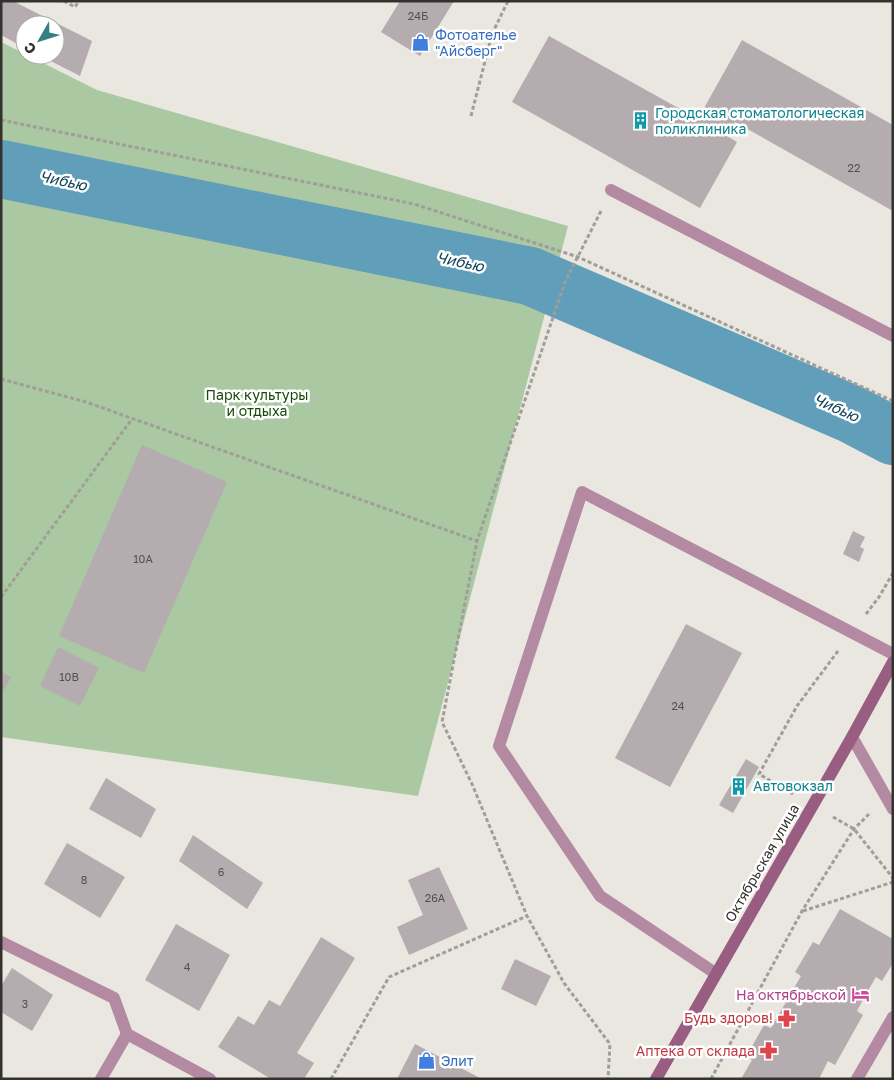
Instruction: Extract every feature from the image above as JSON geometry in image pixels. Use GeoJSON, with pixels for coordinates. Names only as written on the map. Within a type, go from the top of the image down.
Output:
{"type":"FeatureCollection","features":[{"type":"Feature","properties":{"kind":"main road","name":"Октябрьская улица"},"geometry":{"type":"LineString","coordinates":[[656,1079],[715,973],[852,738],[893,662]]}},
{"type":"Feature","properties":{"kind":"street"},"geometry":{"type":"LineString","coordinates":[[611,190],[893,336]]}},
{"type":"Feature","properties":{"kind":"street"},"geometry":{"type":"LineString","coordinates":[[715,973],[600,896],[500,746],[582,492],[893,654]]}},
{"type":"Feature","properties":{"kind":"street"},"geometry":{"type":"LineString","coordinates":[[852,738],[893,809]]}},
{"type":"Feature","properties":{"kind":"street"},"geometry":{"type":"LineString","coordinates":[[1,942],[114,998],[127,1034],[210,1079]]}},
{"type":"Feature","properties":{"kind":"street"},"geometry":{"type":"LineString","coordinates":[[857,1079],[893,1017]]}},
{"type":"Feature","properties":{"kind":"street"},"geometry":{"type":"LineString","coordinates":[[101,1079],[127,1034]]}},
{"type":"Feature","properties":{"kind":"path"},"geometry":{"type":"LineString","coordinates":[[64,1],[75,7],[79,1]]}},
{"type":"Feature","properties":{"kind":"path"},"geometry":{"type":"LineString","coordinates":[[471,116],[492,34],[508,1]]}},
{"type":"Feature","properties":{"kind":"path"},"geometry":{"type":"LineString","coordinates":[[1,120],[414,204],[578,257],[893,401]]}},
{"type":"Feature","properties":{"kind":"path"},"geometry":{"type":"LineString","coordinates":[[543,345],[564,282],[611,190]]}},
{"type":"Feature","properties":{"kind":"path"},"geometry":{"type":"LineString","coordinates":[[1,379],[86,402],[477,541]]}},
{"type":"Feature","properties":{"kind":"path"},"geometry":{"type":"LineString","coordinates":[[1,598],[132,419]]}},
{"type":"Feature","properties":{"kind":"path"},"geometry":{"type":"LineString","coordinates":[[759,774],[797,706],[879,596],[893,572]]}},
{"type":"Feature","properties":{"kind":"path"},"geometry":{"type":"LineString","coordinates":[[711,1079],[802,911],[854,829],[886,797]]}},
{"type":"Feature","properties":{"kind":"path"},"geometry":{"type":"LineString","coordinates":[[802,911],[893,880],[854,829]]}},
{"type":"Feature","properties":{"kind":"path"},"geometry":{"type":"LineString","coordinates":[[331,1079],[389,977],[527,916]]}},
{"type":"Feature","properties":{"kind":"green space","name":"Парк культуры и отдыха"},"geometry":{"type":"Polygon","coordinates":[[[1,42],[15,49],[15,65],[47,65],[97,90],[568,226],[418,796],[1,737],[1,42]]]}},
{"type":"Feature","properties":{"kind":"building"},"geometry":{"type":"Polygon","coordinates":[[[1,1],[13,1],[41,15],[15,15],[15,43],[1,35],[1,1]]]}},
{"type":"Feature","properties":{"kind":"building"},"geometry":{"type":"Polygon","coordinates":[[[400,1],[454,1],[420,56],[381,32],[400,1]]]}},
{"type":"Feature","properties":{"kind":"building"},"geometry":{"type":"Polygon","coordinates":[[[65,27],[92,41],[80,76],[59,65],[65,65],[65,27]]]}},
{"type":"Feature","properties":{"kind":"building","name":"Городская стоматологическая поликлиника"},"geometry":{"type":"Polygon","coordinates":[[[549,36],[698,119],[742,40],[893,125],[893,211],[735,122],[727,136],[737,142],[700,208],[512,102],[549,36]]]}},
{"type":"Feature","properties":{"kind":"building"},"geometry":{"type":"Polygon","coordinates":[[[142,445],[227,482],[144,673],[59,636],[142,445]]]}},
{"type":"Feature","properties":{"kind":"building"},"geometry":{"type":"Polygon","coordinates":[[[853,531],[865,537],[860,547],[864,549],[859,562],[843,554],[853,531]]]}},
{"type":"Feature","properties":{"kind":"building"},"geometry":{"type":"Polygon","coordinates":[[[686,624],[742,653],[670,787],[615,758],[686,624]]]}},
{"type":"Feature","properties":{"kind":"building"},"geometry":{"type":"Polygon","coordinates":[[[58,647],[99,668],[80,706],[40,686],[58,647]]]}},
{"type":"Feature","properties":{"kind":"building"},"geometry":{"type":"Polygon","coordinates":[[[1,672],[11,677],[1,695],[1,672]]]}},
{"type":"Feature","properties":{"kind":"building","name":"Автовокзал"},"geometry":{"type":"Polygon","coordinates":[[[746,759],[759,767],[733,813],[719,805],[746,759]]]}},
{"type":"Feature","properties":{"kind":"building"},"geometry":{"type":"Polygon","coordinates":[[[106,778],[156,809],[141,838],[89,809],[106,778]]]}},
{"type":"Feature","properties":{"kind":"building"},"geometry":{"type":"Polygon","coordinates":[[[193,835],[263,883],[247,909],[179,861],[193,835]]]}},
{"type":"Feature","properties":{"kind":"building"},"geometry":{"type":"Polygon","coordinates":[[[67,843],[125,877],[100,918],[44,884],[67,843]]]}},
{"type":"Feature","properties":{"kind":"building"},"geometry":{"type":"Polygon","coordinates":[[[439,867],[468,929],[409,955],[397,927],[423,915],[408,880],[439,867]]]}},
{"type":"Feature","properties":{"kind":"building"},"geometry":{"type":"Polygon","coordinates":[[[840,909],[893,939],[893,963],[882,981],[876,977],[866,994],[857,1011],[863,1015],[835,1065],[828,1061],[819,1079],[741,1079],[752,1060],[746,1057],[764,1025],[771,1028],[801,976],[795,972],[813,942],[819,945],[840,909]]]}},
{"type":"Feature","properties":{"kind":"building"},"geometry":{"type":"Polygon","coordinates":[[[176,924],[230,955],[199,1011],[145,980],[176,924]]]}},
{"type":"Feature","properties":{"kind":"building"},"geometry":{"type":"Polygon","coordinates":[[[321,937],[355,958],[297,1053],[314,1063],[304,1079],[271,1079],[218,1047],[238,1016],[254,1025],[269,1000],[280,1006],[321,937]]]}},
{"type":"Feature","properties":{"kind":"building"},"geometry":{"type":"Polygon","coordinates":[[[515,959],[551,976],[536,1006],[501,989],[515,959]]]}},
{"type":"Feature","properties":{"kind":"building"},"geometry":{"type":"Polygon","coordinates":[[[12,968],[53,995],[32,1031],[1,1012],[1,986],[12,968]]]}},
{"type":"Feature","properties":{"kind":"building","name":"Элит"},"geometry":{"type":"Polygon","coordinates":[[[415,1044],[482,1079],[397,1079],[415,1044]]]}},
{"type":"Feature","properties":{"kind":"waterway","name":"Чибью"},"geometry":{"type":"LineString","coordinates":[[1,169],[530,276],[851,414],[893,436]]}},
{"type":"Feature","properties":{"kind":"place","name":"Фотоателье \"Айсберг\""},"geometry":{"type":"Point","coordinates":[421,43]}},
{"type":"Feature","properties":{"kind":"place","name":"Городская стоматологическая поликлиника"},"geometry":{"type":"Point","coordinates":[641,121]}},
{"type":"Feature","properties":{"kind":"place","name":"Автовокзал"},"geometry":{"type":"Point","coordinates":[739,786]}},
{"type":"Feature","properties":{"kind":"place","name":"На октябрьской"},"geometry":{"type":"Point","coordinates":[860,995]}},
{"type":"Feature","properties":{"kind":"place","name":"Будь здоров!"},"geometry":{"type":"Point","coordinates":[787,1018]}},
{"type":"Feature","properties":{"kind":"place","name":"Аптека от склада"},"geometry":{"type":"Point","coordinates":[769,1051]}},
{"type":"Feature","properties":{"kind":"place","name":"Элит"},"geometry":{"type":"Point","coordinates":[427,1061]}}]}
